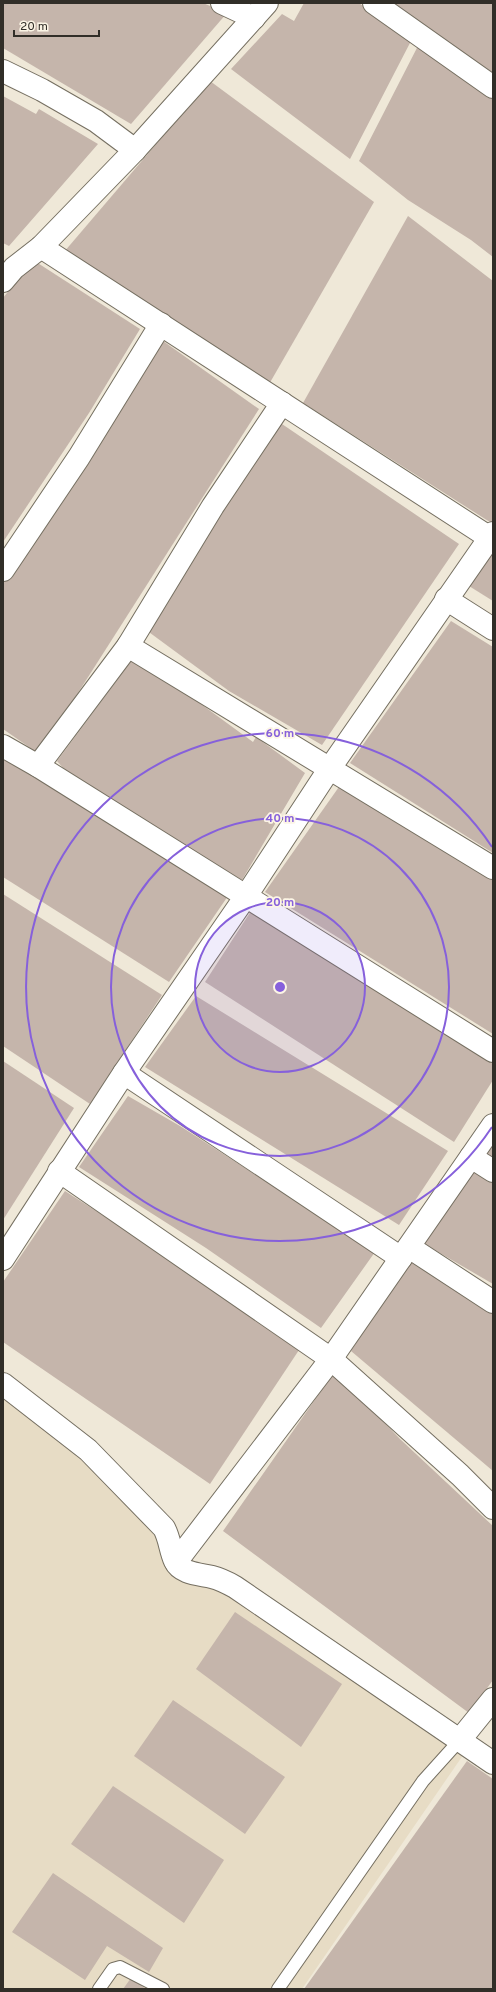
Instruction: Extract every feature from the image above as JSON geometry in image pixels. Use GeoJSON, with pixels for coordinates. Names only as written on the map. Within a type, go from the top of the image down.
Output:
{"type":"FeatureCollection","features":[{"type":"Feature","properties":{"kind":"street"},"geometry":{"type":"LineString","coordinates":[[222,3],[260,10]]}},
{"type":"Feature","properties":{"kind":"street"},"geometry":{"type":"LineString","coordinates":[[374,3],[493,87]]}},
{"type":"Feature","properties":{"kind":"street"},"geometry":{"type":"LineString","coordinates":[[7,270],[41,247],[135,150],[260,10]]}},
{"type":"Feature","properties":{"kind":"street"},"geometry":{"type":"LineString","coordinates":[[3,71],[42,90],[96,121],[135,150]]}},
{"type":"Feature","properties":{"kind":"street"},"geometry":{"type":"LineString","coordinates":[[3,1259],[124,1073],[246,896],[330,768],[491,536],[41,247]]}},
{"type":"Feature","properties":{"kind":"street"},"geometry":{"type":"LineString","coordinates":[[3,570],[79,457],[161,324]]}},
{"type":"Feature","properties":{"kind":"street"},"geometry":{"type":"LineString","coordinates":[[38,766],[128,646],[213,506],[282,403]]}},
{"type":"Feature","properties":{"kind":"street"},"geometry":{"type":"LineString","coordinates":[[446,599],[493,629]]}},
{"type":"Feature","properties":{"kind":"street"},"geometry":{"type":"LineString","coordinates":[[128,646],[493,868]]}},
{"type":"Feature","properties":{"kind":"street"},"geometry":{"type":"LineString","coordinates":[[3,746],[38,766],[493,1051]]}},
{"type":"Feature","properties":{"kind":"street"},"geometry":{"type":"LineString","coordinates":[[124,1073],[405,1252],[493,1302]]}},
{"type":"Feature","properties":{"kind":"street"},"geometry":{"type":"LineString","coordinates":[[176,1562],[331,1360],[493,1125]]}},
{"type":"Feature","properties":{"kind":"street"},"geometry":{"type":"LineString","coordinates":[[470,1157],[493,1171]]}},
{"type":"Feature","properties":{"kind":"street"},"geometry":{"type":"LineString","coordinates":[[59,1171],[331,1360],[460,1475],[493,1508]]}},
{"type":"Feature","properties":{"kind":"street"},"geometry":{"type":"LineString","coordinates":[[3,1384],[88,1450],[164,1528],[176,1562],[180,1567],[195,1574],[212,1577],[235,1586],[493,1763]]}},
{"type":"Feature","properties":{"kind":"street"},"geometry":{"type":"LineString","coordinates":[[458,1740],[493,1699]]}},
{"type":"Feature","properties":{"kind":"lane"},"geometry":{"type":"LineString","coordinates":[[278,1989],[423,1781],[458,1740]]}},
{"type":"Feature","properties":{"kind":"lane"},"geometry":{"type":"LineString","coordinates":[[99,1989],[113,1969],[120,1967],[163,1989]]}},
{"type":"Feature","properties":{"kind":"shaded area"},"geometry":{"type":"Polygon","coordinates":[[[3,1394],[78,1456],[169,1536],[165,1559],[203,1567],[468,1748],[302,1989],[146,1989],[131,1979],[123,1989],[3,1989],[3,1394]]]}},
{"type":"Feature","properties":{"kind":"building"},"geometry":{"type":"Polygon","coordinates":[[[3,3],[203,3],[227,13],[131,124],[3,48],[3,3]]]}},
{"type":"Feature","properties":{"kind":"building"},"geometry":{"type":"Polygon","coordinates":[[[304,3],[359,3],[411,41],[350,159],[231,69],[282,14],[294,21],[304,3]]]}},
{"type":"Feature","properties":{"kind":"building"},"geometry":{"type":"Polygon","coordinates":[[[391,3],[493,3],[493,73],[391,3]]]}},
{"type":"Feature","properties":{"kind":"building"},"geometry":{"type":"Polygon","coordinates":[[[420,42],[493,95],[493,257],[471,240],[408,200],[359,161],[420,42]]]}},
{"type":"Feature","properties":{"kind":"building"},"geometry":{"type":"Polygon","coordinates":[[[210,81],[374,202],[268,386],[64,252],[210,81]]]}},
{"type":"Feature","properties":{"kind":"building"},"geometry":{"type":"Polygon","coordinates":[[[3,96],[36,114],[39,109],[98,144],[9,246],[3,243],[3,96]]]}},
{"type":"Feature","properties":{"kind":"building"},"geometry":{"type":"Polygon","coordinates":[[[408,216],[493,281],[493,524],[303,403],[408,216]]]}},
{"type":"Feature","properties":{"kind":"building"},"geometry":{"type":"Polygon","coordinates":[[[33,260],[140,329],[89,413],[3,542],[3,298],[33,260]]]}},
{"type":"Feature","properties":{"kind":"building"},"geometry":{"type":"Polygon","coordinates":[[[163,341],[259,409],[39,754],[3,729],[3,584],[163,341]]]}},
{"type":"Feature","properties":{"kind":"building"},"geometry":{"type":"Polygon","coordinates":[[[279,422],[459,544],[322,745],[229,691],[142,627],[279,422]]]}},
{"type":"Feature","properties":{"kind":"building"},"geometry":{"type":"Polygon","coordinates":[[[493,552],[493,601],[469,586],[493,552]]]}},
{"type":"Feature","properties":{"kind":"building"},"geometry":{"type":"Polygon","coordinates":[[[451,621],[493,647],[493,853],[350,763],[451,621]]]}},
{"type":"Feature","properties":{"kind":"building"},"geometry":{"type":"Polygon","coordinates":[[[135,656],[253,742],[256,737],[305,773],[242,880],[79,786],[57,761],[135,656]]]}},
{"type":"Feature","properties":{"kind":"building"},"geometry":{"type":"Polygon","coordinates":[[[3,753],[228,896],[169,982],[3,877],[3,753]]]}},
{"type":"Feature","properties":{"kind":"building"},"geometry":{"type":"Polygon","coordinates":[[[341,784],[493,878],[493,1034],[265,892],[341,784]]]}},
{"type":"Feature","properties":{"kind":"building"},"geometry":{"type":"Polygon","coordinates":[[[3,894],[162,995],[90,1104],[3,1046],[3,894]]]}},
{"type":"Feature","properties":{"kind":"building"},"geometry":{"type":"Polygon","coordinates":[[[251,911],[493,1064],[493,1080],[454,1142],[205,982],[251,911]]]}},
{"type":"Feature","properties":{"kind":"building"},"geometry":{"type":"Polygon","coordinates":[[[196,996],[448,1151],[399,1225],[145,1067],[196,996]]]}},
{"type":"Feature","properties":{"kind":"building"},"geometry":{"type":"Polygon","coordinates":[[[3,1061],[74,1108],[3,1220],[3,1061]]]}},
{"type":"Feature","properties":{"kind":"building"},"geometry":{"type":"Polygon","coordinates":[[[128,1096],[180,1126],[375,1252],[321,1328],[206,1248],[79,1167],[128,1096]]]}},
{"type":"Feature","properties":{"kind":"building"},"geometry":{"type":"Polygon","coordinates":[[[493,1135],[493,1164],[479,1155],[493,1135]]]}},
{"type":"Feature","properties":{"kind":"building"},"geometry":{"type":"Polygon","coordinates":[[[472,1168],[493,1182],[493,1284],[421,1242],[472,1168]]]}},
{"type":"Feature","properties":{"kind":"building"},"geometry":{"type":"Polygon","coordinates":[[[65,1191],[303,1344],[210,1484],[3,1342],[3,1282],[65,1191]]]}},
{"type":"Feature","properties":{"kind":"building"},"geometry":{"type":"Polygon","coordinates":[[[413,1254],[493,1306],[493,1471],[351,1351],[413,1254]]]}},
{"type":"Feature","properties":{"kind":"building"},"geometry":{"type":"Polygon","coordinates":[[[335,1371],[400,1439],[493,1526],[493,1680],[469,1713],[223,1531],[335,1371]]]}},
{"type":"Feature","properties":{"kind":"building"},"geometry":{"type":"Polygon","coordinates":[[[235,1612],[342,1684],[301,1747],[196,1669],[235,1612]]]}},
{"type":"Feature","properties":{"kind":"building"},"geometry":{"type":"Polygon","coordinates":[[[173,1700],[285,1777],[245,1834],[134,1756],[173,1700]]]}},
{"type":"Feature","properties":{"kind":"building"},"geometry":{"type":"Polygon","coordinates":[[[467,1761],[493,1779],[493,1986],[491,1989],[304,1989],[467,1761]]]}},
{"type":"Feature","properties":{"kind":"building"},"geometry":{"type":"Polygon","coordinates":[[[113,1786],[224,1860],[184,1923],[71,1844],[113,1786]]]}},
{"type":"Feature","properties":{"kind":"building"},"geometry":{"type":"Polygon","coordinates":[[[53,1873],[163,1948],[149,1972],[107,1946],[85,1980],[12,1932],[53,1873]]]}},
{"type":"Feature","properties":{"kind":"building"},"geometry":{"type":"Polygon","coordinates":[[[131,1978],[146,1989],[123,1989],[131,1978]]]}}]}
